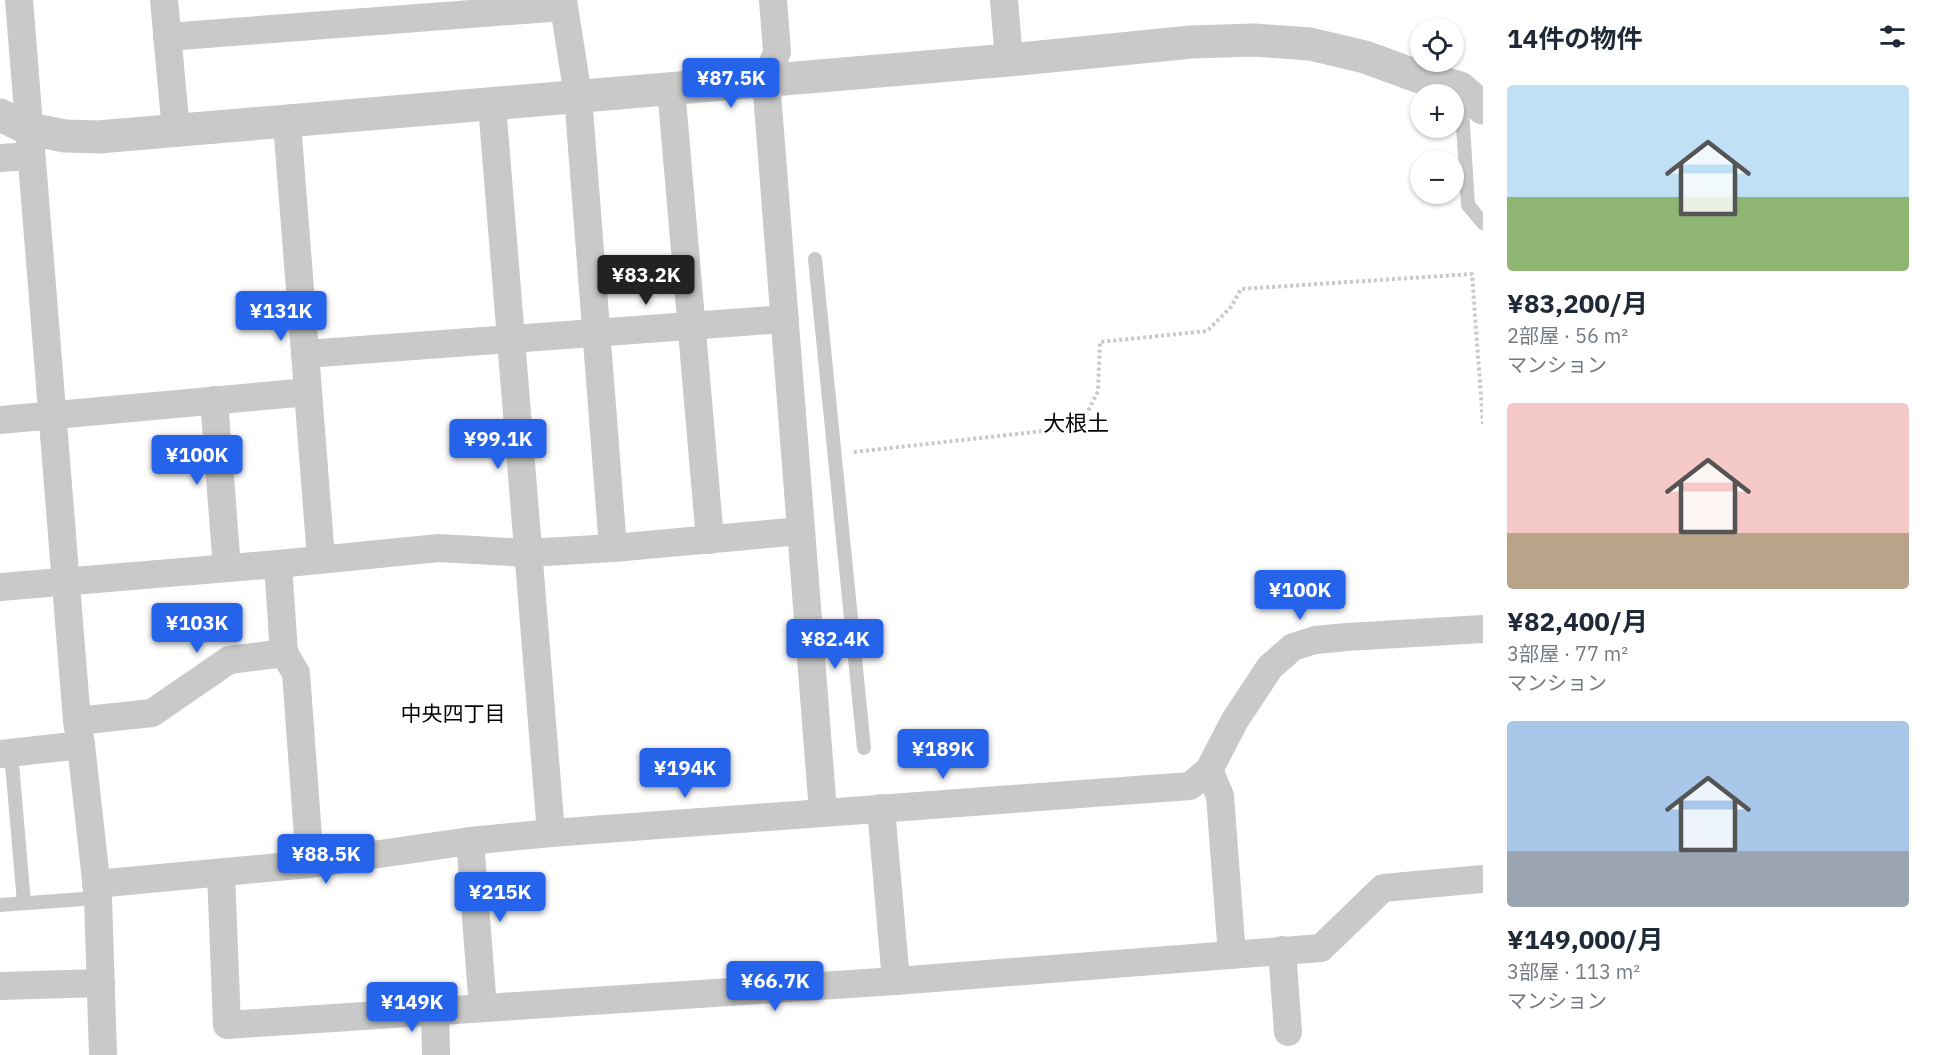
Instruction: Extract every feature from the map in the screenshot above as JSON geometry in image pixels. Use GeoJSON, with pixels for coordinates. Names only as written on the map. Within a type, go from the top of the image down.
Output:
{"type":"FeatureCollection","features":[{"type":"Feature","properties":{"kind":"street"},"geometry":{"type":"LineString","coordinates":[[19,0],[20,133],[51,416],[79,733],[97,891],[103,1055]]}},
{"type":"Feature","properties":{"kind":"street"},"geometry":{"type":"LineString","coordinates":[[164,0],[176,131]]}},
{"type":"Feature","properties":{"kind":"street"},"geometry":{"type":"LineString","coordinates":[[773,0],[777,52],[766,80],[823,812]]}},
{"type":"Feature","properties":{"kind":"street"},"geometry":{"type":"LineString","coordinates":[[1004,0],[1009,60]]}},
{"type":"Feature","properties":{"kind":"street"},"geometry":{"type":"LineString","coordinates":[[167,37],[563,3],[578,96],[613,548]]}},
{"type":"Feature","properties":{"kind":"street"},"geometry":{"type":"LineString","coordinates":[[20,133],[98,137],[287,123],[1192,42],[1254,40],[1310,44],[1365,57],[1472,98]]}},
{"type":"Feature","properties":{"kind":"street"},"geometry":{"type":"LineString","coordinates":[[671,88],[710,540]]}},
{"type":"Feature","properties":{"kind":"street"},"geometry":{"type":"LineString","coordinates":[[492,105],[551,833]]}},
{"type":"Feature","properties":{"kind":"street"},"geometry":{"type":"LineString","coordinates":[[287,123],[321,558]]}},
{"type":"Feature","properties":{"kind":"street"},"geometry":{"type":"LineString","coordinates":[[0,158],[20,133]]}},
{"type":"Feature","properties":{"kind":"street"},"geometry":{"type":"LineString","coordinates":[[305,354],[785,319]]}},
{"type":"Feature","properties":{"kind":"street"},"geometry":{"type":"LineString","coordinates":[[0,420],[308,392]]}},
{"type":"Feature","properties":{"kind":"street"},"geometry":{"type":"LineString","coordinates":[[214,400],[226,568]]}},
{"type":"Feature","properties":{"kind":"street"},"geometry":{"type":"LineString","coordinates":[[0,587],[439,548],[528,553],[613,548],[801,531]]}},
{"type":"Feature","properties":{"kind":"street"},"geometry":{"type":"LineString","coordinates":[[278,564],[284,653],[296,673],[310,864]]}},
{"type":"Feature","properties":{"kind":"street"},"geometry":{"type":"LineString","coordinates":[[97,891],[470,841],[551,833],[1190,786],[1209,770],[1235,720],[1270,667],[1293,647],[1315,640],[1483,628]]}},
{"type":"Feature","properties":{"kind":"street"},"geometry":{"type":"LineString","coordinates":[[6,753],[152,713],[229,660],[284,653]]}},
{"type":"Feature","properties":{"kind":"street"},"geometry":{"type":"LineString","coordinates":[[1209,770],[1220,796],[1232,955]]}},
{"type":"Feature","properties":{"kind":"street"},"geometry":{"type":"LineString","coordinates":[[881,808],[896,981]]}},
{"type":"Feature","properties":{"kind":"street"},"geometry":{"type":"LineString","coordinates":[[470,841],[483,1008]]}},
{"type":"Feature","properties":{"kind":"street"},"geometry":{"type":"LineString","coordinates":[[221,874],[227,1025],[896,981],[1321,948],[1383,888],[1483,879]]}},
{"type":"Feature","properties":{"kind":"street"},"geometry":{"type":"LineString","coordinates":[[1282,950],[1288,1032]]}},
{"type":"Feature","properties":{"kind":"street"},"geometry":{"type":"LineString","coordinates":[[0,986],[100,983]]}},
{"type":"Feature","properties":{"kind":"street"},"geometry":{"type":"LineString","coordinates":[[435,1010],[436,1055]]}},
{"type":"Feature","properties":{"kind":"lane"},"geometry":{"type":"LineString","coordinates":[[1472,98],[1468,205],[1483,223]]}},
{"type":"Feature","properties":{"kind":"lane"},"geometry":{"type":"LineString","coordinates":[[814,259],[864,748]]}},
{"type":"Feature","properties":{"kind":"lane"},"geometry":{"type":"LineString","coordinates":[[6,753],[24,903]]}},
{"type":"Feature","properties":{"kind":"lane"},"geometry":{"type":"LineString","coordinates":[[0,905],[97,891]]}},
{"type":"Feature","properties":{"kind":"path"},"geometry":{"type":"LineString","coordinates":[[835,454],[1080,427],[1098,392],[1100,342],[1207,331],[1232,307],[1241,289],[1472,274],[1483,424]]}},
{"type":"Feature","properties":{"kind":"district","name":"大根土"},"geometry":{"type":"Point","coordinates":[1076,423]}},
{"type":"Feature","properties":{"kind":"district","name":"中央四丁目"},"geometry":{"type":"Point","coordinates":[453,714]}}]}
